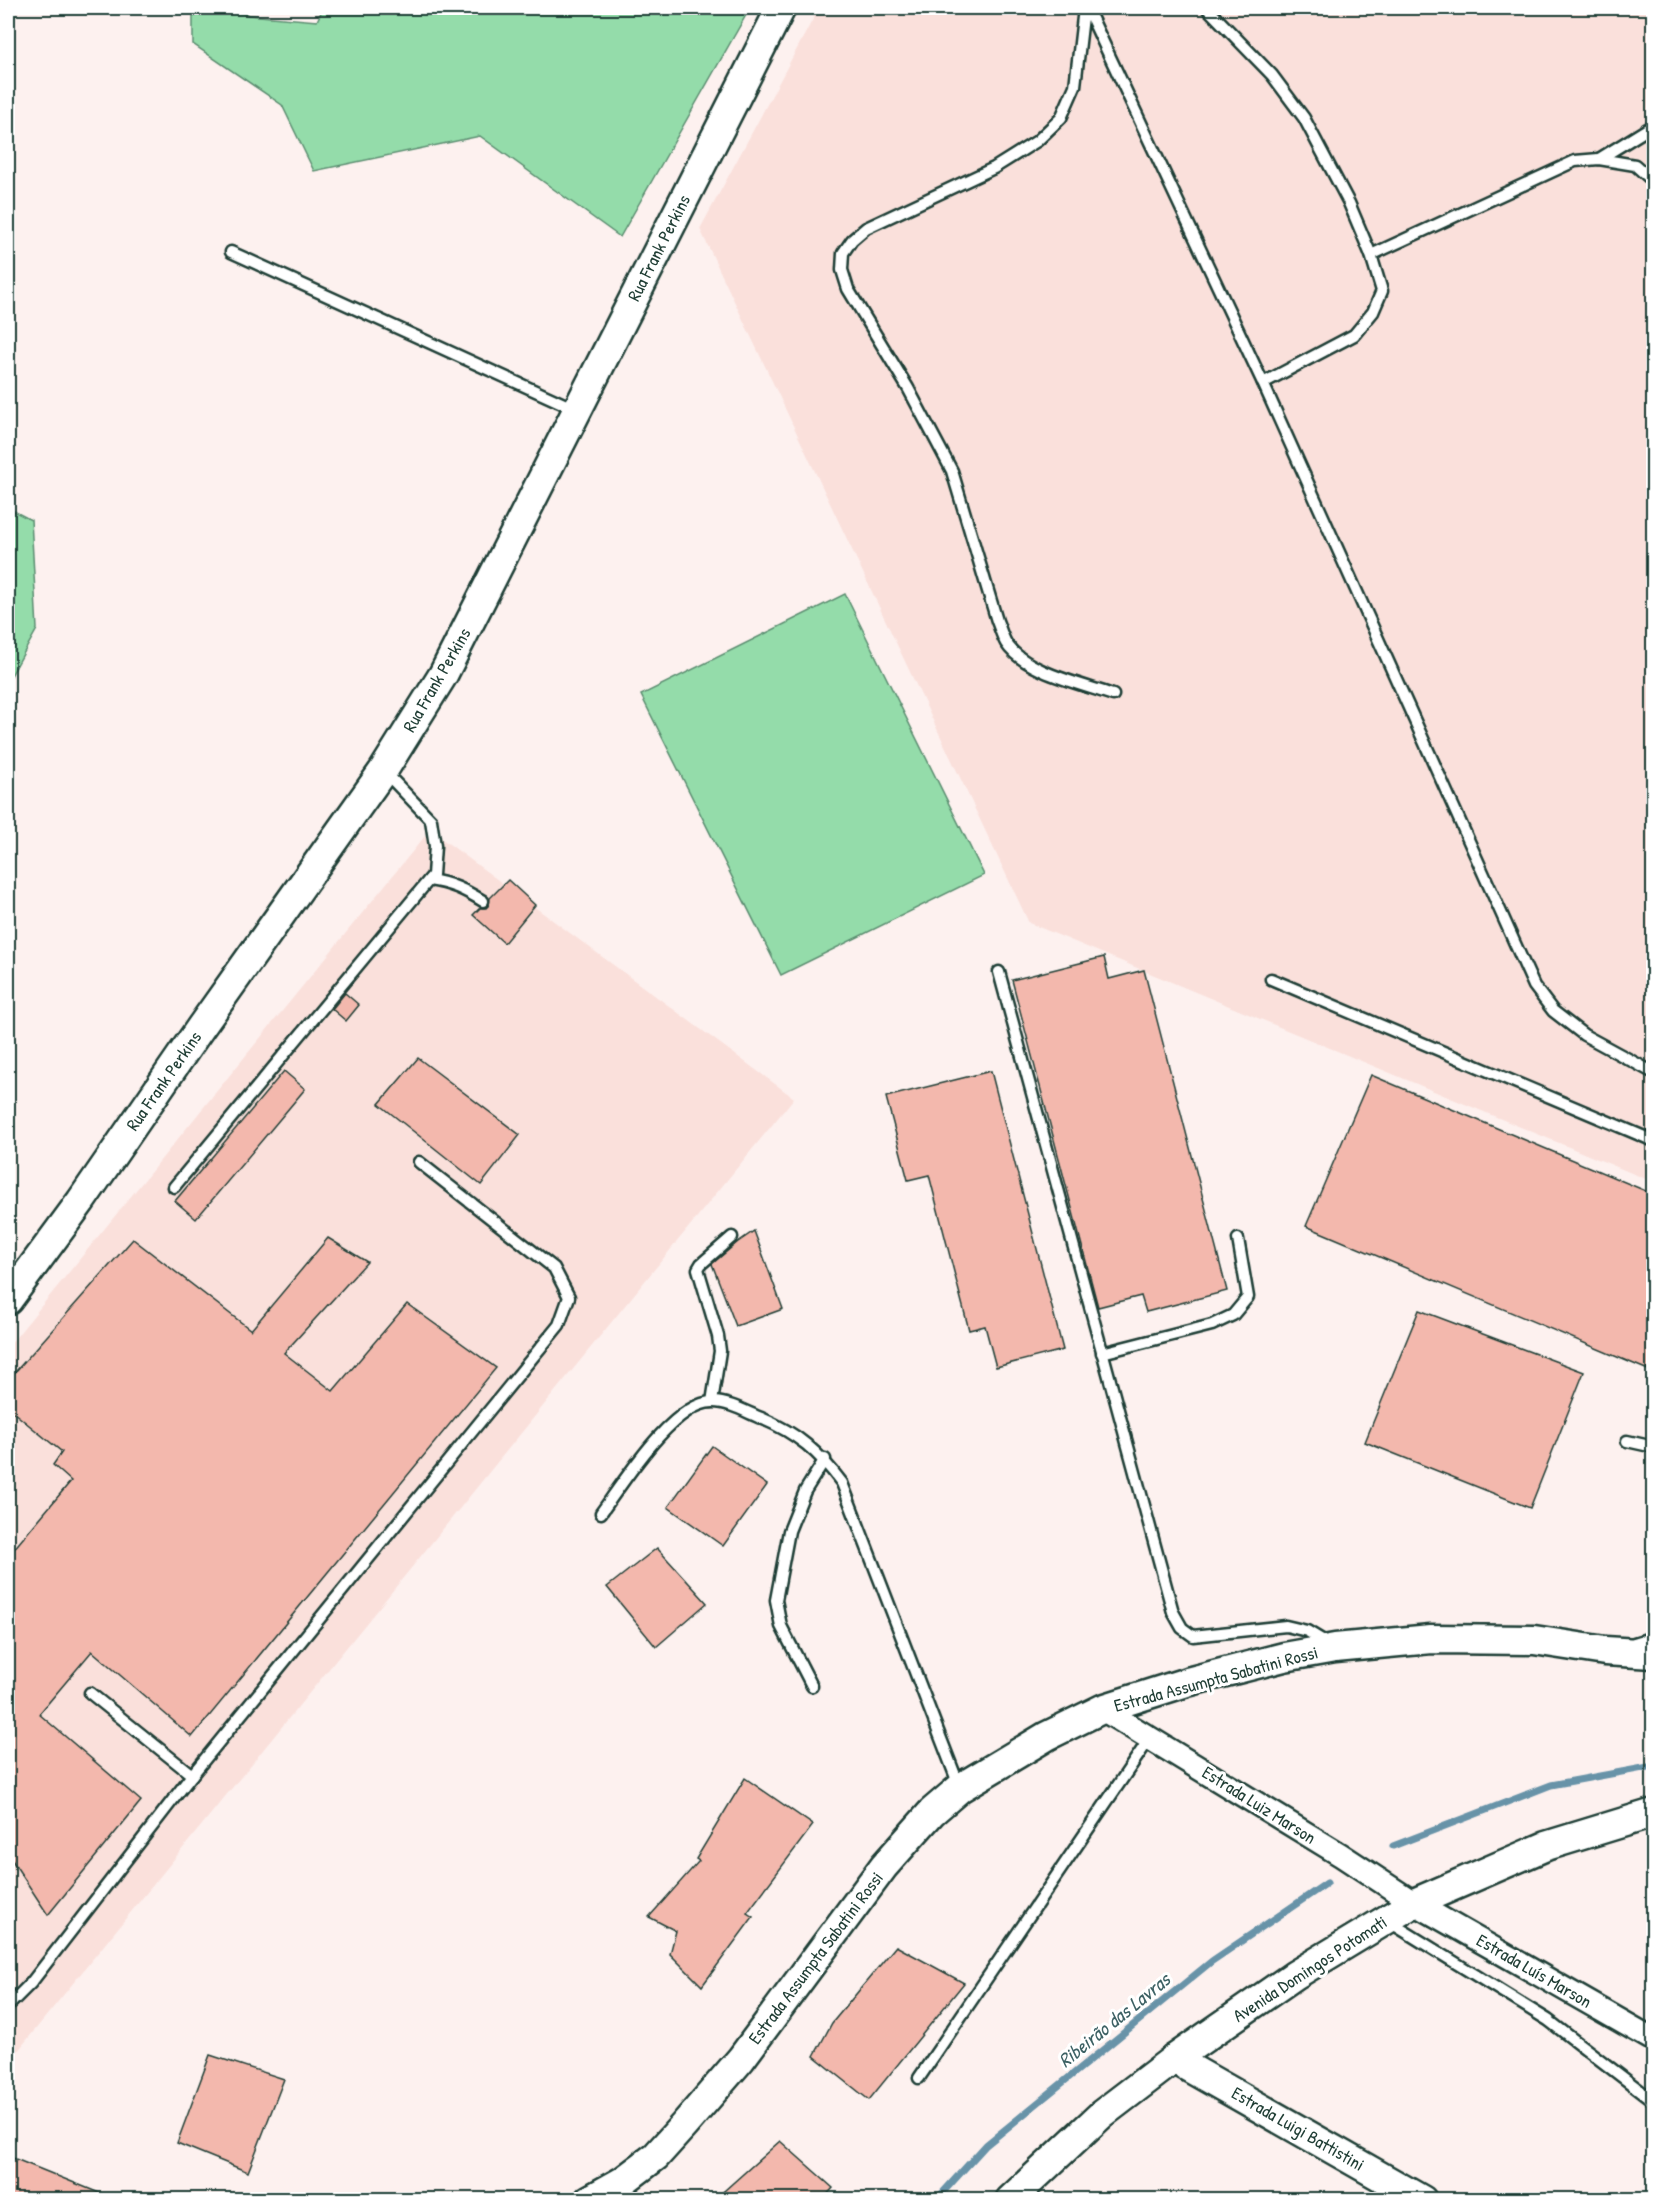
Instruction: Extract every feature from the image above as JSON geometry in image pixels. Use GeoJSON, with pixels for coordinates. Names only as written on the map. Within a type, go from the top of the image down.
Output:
{"type":"FeatureCollection","features":[{"type":"Feature","properties":{"kind":"street","name":"Rua Frank Perkins"},"geometry":{"type":"LineString","coordinates":[[8,1300],[81,1202],[214,1008],[383,771],[443,675],[781,8]]}},
{"type":"Feature","properties":{"kind":"street","name":"Estrada Assumpta Sabatini Rossi"},"geometry":{"type":"LineString","coordinates":[[589,2199],[623,2181],[656,2156],[684,2125],[741,2059],[884,1866],[933,1812],[960,1788],[1047,1736],[1102,1709],[1187,1682],[1284,1657],[1335,1648],[1431,1639],[1534,1640],[1605,1651],[1653,1654]]}},
{"type":"Feature","properties":{"kind":"street","name":"Estrada Luiz Marson"},"geometry":{"type":"LineString","coordinates":[[1102,1709],[1341,1855],[1413,1903]]}},
{"type":"Feature","properties":{"kind":"street","name":"Avenida Domingos Potomati"},"geometry":{"type":"LineString","coordinates":[[1010,2199],[1102,2114],[1174,2059],[1295,1975],[1386,1919],[1413,1903],[1546,1846],[1653,1813]]}},
{"type":"Feature","properties":{"kind":"street","name":"Estrada Luís Marson"},"geometry":{"type":"LineString","coordinates":[[1413,1903],[1653,2040]]}},
{"type":"Feature","properties":{"kind":"street","name":"Estrada Luigi Battistini"},"geometry":{"type":"LineString","coordinates":[[1174,2059],[1422,2199]]}},
{"type":"Feature","properties":{"kind":"lane"},"geometry":{"type":"LineString","coordinates":[[1086,8],[1263,383],[1534,986],[1553,1011],[1584,1035],[1653,1073]]}},
{"type":"Feature","properties":{"kind":"lane"},"geometry":{"type":"LineString","coordinates":[[1086,8],[1074,86],[1061,118],[1037,141],[994,168],[867,228],[852,240],[843,253],[842,270],[848,290],[908,388],[952,471],[997,621],[1007,644],[1022,658],[1045,671],[1113,694]]}},
{"type":"Feature","properties":{"kind":"lane"},"geometry":{"type":"LineString","coordinates":[[1207,8],[1272,75],[1304,118],[1349,203],[1371,255],[1382,291],[1373,312],[1354,334],[1263,383]]}},
{"type":"Feature","properties":{"kind":"lane"},"geometry":{"type":"LineString","coordinates":[[1599,159],[1653,125]]}},
{"type":"Feature","properties":{"kind":"lane"},"geometry":{"type":"LineString","coordinates":[[1371,255],[1575,161],[1599,159],[1635,165],[1653,183]]}},
{"type":"Feature","properties":{"kind":"lane"},"geometry":{"type":"LineString","coordinates":[[231,252],[577,410]]}},
{"type":"Feature","properties":{"kind":"lane"},"geometry":{"type":"LineString","coordinates":[[174,1187],[433,876],[435,846],[431,820],[383,771]]}},
{"type":"Feature","properties":{"kind":"lane"},"geometry":{"type":"LineString","coordinates":[[429,880],[459,886],[483,901]]}},
{"type":"Feature","properties":{"kind":"lane"},"geometry":{"type":"LineString","coordinates":[[999,972],[1173,1612],[1182,1628],[1193,1636],[1286,1626],[1307,1630],[1335,1648]]}},
{"type":"Feature","properties":{"kind":"lane"},"geometry":{"type":"LineString","coordinates":[[1271,979],[1653,1141]]}},
{"type":"Feature","properties":{"kind":"lane"},"geometry":{"type":"LineString","coordinates":[[8,2006],[31,1983],[192,1775],[560,1325],[569,1297],[554,1268],[419,1162]]}},
{"type":"Feature","properties":{"kind":"lane"},"geometry":{"type":"LineString","coordinates":[[712,1402],[720,1351],[718,1336],[698,1269],[700,1264],[732,1238]]}},
{"type":"Feature","properties":{"kind":"lane"},"geometry":{"type":"LineString","coordinates":[[1102,1353],[1212,1325],[1233,1315],[1248,1297],[1238,1239]]}},
{"type":"Feature","properties":{"kind":"lane"},"geometry":{"type":"LineString","coordinates":[[601,1513],[664,1430],[691,1408],[712,1402],[732,1406],[768,1421],[803,1441],[825,1459],[842,1483],[960,1788]]}},
{"type":"Feature","properties":{"kind":"lane"},"geometry":{"type":"LineString","coordinates":[[1627,1441],[1653,1447]]}},
{"type":"Feature","properties":{"kind":"lane"},"geometry":{"type":"LineString","coordinates":[[812,1686],[781,1626],[776,1600],[789,1531],[805,1491],[825,1459]]}},
{"type":"Feature","properties":{"kind":"lane"},"geometry":{"type":"LineString","coordinates":[[1605,1651],[1653,1637]]}},
{"type":"Feature","properties":{"kind":"lane"},"geometry":{"type":"LineString","coordinates":[[90,1693],[192,1775]]}},
{"type":"Feature","properties":{"kind":"lane"},"geometry":{"type":"LineString","coordinates":[[919,2078],[1150,1738]]}},
{"type":"Feature","properties":{"kind":"lane"},"geometry":{"type":"LineString","coordinates":[[1386,1919],[1548,2020],[1652,2099]]}},
{"type":"Feature","properties":{"kind":"shaded area"},"geometry":{"type":"Polygon","coordinates":[[[819,8],[1653,8],[1653,1182],[1029,923],[700,229],[819,8]]]}},
{"type":"Feature","properties":{"kind":"shaded area"},"geometry":{"type":"Polygon","coordinates":[[[430,830],[794,1098],[8,2063],[8,1347],[430,830]]]}},
{"type":"Feature","properties":{"kind":"green space"},"geometry":{"type":"Polygon","coordinates":[[[193,8],[237,8],[248,15],[317,21],[323,8],[750,8],[620,237],[480,136],[314,171],[282,105],[193,44],[193,8]]]}},
{"type":"Feature","properties":{"kind":"green space"},"geometry":{"type":"Polygon","coordinates":[[[8,508],[31,520],[37,629],[8,681],[8,508]]]}},
{"type":"Feature","properties":{"kind":"green space"},"geometry":{"type":"Polygon","coordinates":[[[845,594],[984,875],[781,975],[641,695],[845,594]]]}},
{"type":"Feature","properties":{"kind":"building"},"geometry":{"type":"Polygon","coordinates":[[[508,880],[535,905],[504,943],[473,915],[480,908],[486,908],[489,905],[490,898],[508,880]]]}},
{"type":"Feature","properties":{"kind":"building"},"geometry":{"type":"Polygon","coordinates":[[[1104,957],[1109,979],[1144,970],[1227,1291],[1146,1312],[1141,1296],[1098,1307],[1012,980],[1104,957]]]}},
{"type":"Feature","properties":{"kind":"building"},"geometry":{"type":"Polygon","coordinates":[[[345,993],[359,1005],[346,1021],[332,1009],[345,993]]]}},
{"type":"Feature","properties":{"kind":"building"},"geometry":{"type":"Polygon","coordinates":[[[418,1058],[520,1135],[481,1185],[379,1104],[418,1058]]]}},
{"type":"Feature","properties":{"kind":"building"},"geometry":{"type":"Polygon","coordinates":[[[284,1071],[305,1089],[196,1219],[175,1201],[284,1071]]]}},
{"type":"Feature","properties":{"kind":"building"},"geometry":{"type":"Polygon","coordinates":[[[991,1071],[1063,1350],[996,1367],[985,1326],[969,1330],[929,1175],[908,1180],[886,1097],[991,1071]]]}},
{"type":"Feature","properties":{"kind":"building"},"geometry":{"type":"Polygon","coordinates":[[[1371,1075],[1653,1194],[1653,1372],[1306,1226],[1371,1075]]]}},
{"type":"Feature","properties":{"kind":"building"},"geometry":{"type":"Polygon","coordinates":[[[754,1231],[783,1309],[736,1326],[712,1264],[754,1231]]]}},
{"type":"Feature","properties":{"kind":"building"},"geometry":{"type":"Polygon","coordinates":[[[328,1238],[367,1262],[284,1353],[333,1391],[407,1304],[496,1368],[192,1737],[92,1651],[39,1714],[141,1801],[48,1915],[8,1854],[8,1556],[71,1481],[53,1465],[62,1452],[8,1408],[8,1380],[133,1239],[251,1330],[328,1238]]]}},
{"type":"Feature","properties":{"kind":"building"},"geometry":{"type":"Polygon","coordinates":[[[1419,1310],[1584,1372],[1530,1508],[1365,1442],[1419,1310]]]}},
{"type":"Feature","properties":{"kind":"building"},"geometry":{"type":"Polygon","coordinates":[[[712,1446],[767,1485],[723,1546],[668,1507],[712,1446]]]}},
{"type":"Feature","properties":{"kind":"building"},"geometry":{"type":"Polygon","coordinates":[[[657,1548],[707,1603],[656,1647],[607,1587],[657,1548]]]}},
{"type":"Feature","properties":{"kind":"building"},"geometry":{"type":"Polygon","coordinates":[[[745,1778],[813,1825],[747,1913],[753,1917],[702,1986],[670,1954],[676,1931],[649,1917],[699,1861],[696,1859],[745,1778]]]}},
{"type":"Feature","properties":{"kind":"building"},"geometry":{"type":"Polygon","coordinates":[[[896,1946],[964,1983],[869,2100],[814,2056],[832,2023],[896,1946]]]}},
{"type":"Feature","properties":{"kind":"building"},"geometry":{"type":"Polygon","coordinates":[[[210,2055],[284,2079],[248,2172],[177,2143],[210,2055]]]}},
{"type":"Feature","properties":{"kind":"building"},"geometry":{"type":"Polygon","coordinates":[[[780,2141],[833,2188],[823,2199],[715,2199],[780,2141]]]}},
{"type":"Feature","properties":{"kind":"building"},"geometry":{"type":"Polygon","coordinates":[[[8,2156],[114,2199],[8,2199],[8,2156]]]}},
{"type":"Feature","properties":{"kind":"waterway","name":"Ribeirão das Lavras"},"geometry":{"type":"LineString","coordinates":[[1393,1846],[1551,1785],[1654,1766]]}},
{"type":"Feature","properties":{"kind":"waterway","name":"Ribeirão das Lavras"},"geometry":{"type":"LineString","coordinates":[[936,2200],[986,2145],[1212,1961],[1327,1883]]}}]}
